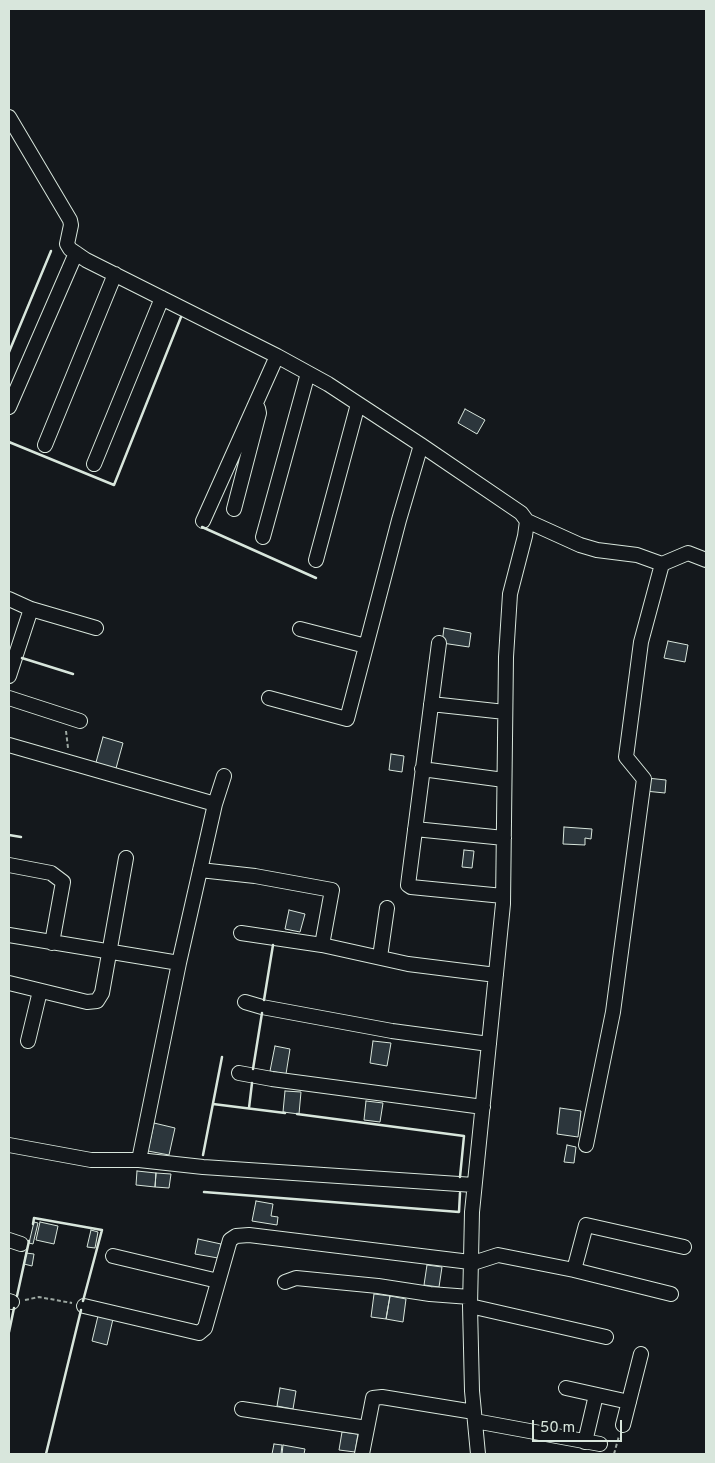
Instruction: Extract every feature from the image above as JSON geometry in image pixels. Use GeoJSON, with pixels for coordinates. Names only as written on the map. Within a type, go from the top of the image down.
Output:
{"type":"FeatureCollection","features":[{"type":"Feature","properties":{"kind":"street"},"geometry":{"type":"LineString","coordinates":[[9,117],[70,220],[71,225],[67,244],[76,253],[308,373],[421,444],[521,513],[527,521],[580,545],[597,550],[637,555],[662,564],[688,553],[706,560]]}},
{"type":"Feature","properties":{"kind":"street"},"geometry":{"type":"LineString","coordinates":[[9,407],[76,253]]}},
{"type":"Feature","properties":{"kind":"street"},"geometry":{"type":"LineString","coordinates":[[45,445],[115,274]]}},
{"type":"Feature","properties":{"kind":"street"},"geometry":{"type":"LineString","coordinates":[[94,464],[162,298]]}},
{"type":"Feature","properties":{"kind":"street"},"geometry":{"type":"LineString","coordinates":[[203,521],[276,356]]}},
{"type":"Feature","properties":{"kind":"street"},"geometry":{"type":"LineString","coordinates":[[263,537],[308,373]]}},
{"type":"Feature","properties":{"kind":"street"},"geometry":{"type":"LineString","coordinates":[[234,509],[259,414],[257,400]]}},
{"type":"Feature","properties":{"kind":"street"},"geometry":{"type":"LineString","coordinates":[[316,560],[358,404]]}},
{"type":"Feature","properties":{"kind":"street"},"geometry":{"type":"LineString","coordinates":[[269,698],[347,719],[421,444]]}},
{"type":"Feature","properties":{"kind":"street"},"geometry":{"type":"LineString","coordinates":[[478,1454],[474,1416],[470,1301],[474,1185],[490,1044],[503,896],[505,712],[510,594],[527,521]]}},
{"type":"Feature","properties":{"kind":"street"},"geometry":{"type":"LineString","coordinates":[[586,1145],[613,1012],[644,779],[626,757],[641,642],[662,564]]}},
{"type":"Feature","properties":{"kind":"street"},"geometry":{"type":"LineString","coordinates":[[9,599],[31,609],[96,628]]}},
{"type":"Feature","properties":{"kind":"street"},"geometry":{"type":"LineString","coordinates":[[9,676],[31,609]]}},
{"type":"Feature","properties":{"kind":"street"},"geometry":{"type":"LineString","coordinates":[[300,630],[366,646]]}},
{"type":"Feature","properties":{"kind":"street"},"geometry":{"type":"LineString","coordinates":[[438,643],[408,885],[409,887],[503,896]]}},
{"type":"Feature","properties":{"kind":"street"},"geometry":{"type":"LineString","coordinates":[[9,698],[80,721]]}},
{"type":"Feature","properties":{"kind":"street"},"geometry":{"type":"LineString","coordinates":[[431,704],[505,712]]}},
{"type":"Feature","properties":{"kind":"street"},"geometry":{"type":"LineString","coordinates":[[9,745],[216,804]]}},
{"type":"Feature","properties":{"kind":"street"},"geometry":{"type":"LineString","coordinates":[[422,770],[504,780]]}},
{"type":"Feature","properties":{"kind":"street"},"geometry":{"type":"LineString","coordinates":[[139,1160],[179,963],[224,776]]}},
{"type":"Feature","properties":{"kind":"street"},"geometry":{"type":"LineString","coordinates":[[415,829],[504,838]]}},
{"type":"Feature","properties":{"kind":"street"},"geometry":{"type":"LineString","coordinates":[[9,983],[87,1002],[97,1001],[102,993],[126,858]]}},
{"type":"Feature","properties":{"kind":"street"},"geometry":{"type":"LineString","coordinates":[[9,865],[51,873],[63,882],[52,943]]}},
{"type":"Feature","properties":{"kind":"street"},"geometry":{"type":"LineString","coordinates":[[200,870],[255,876],[332,890],[322,945]]}},
{"type":"Feature","properties":{"kind":"street"},"geometry":{"type":"LineString","coordinates":[[380,957],[387,908]]}},
{"type":"Feature","properties":{"kind":"street"},"geometry":{"type":"LineString","coordinates":[[241,933],[322,945],[408,964],[496,975]]}},
{"type":"Feature","properties":{"kind":"street"},"geometry":{"type":"LineString","coordinates":[[9,935],[179,963]]}},
{"type":"Feature","properties":{"kind":"street"},"geometry":{"type":"LineString","coordinates":[[28,1041],[40,990]]}},
{"type":"Feature","properties":{"kind":"street"},"geometry":{"type":"LineString","coordinates":[[245,1002],[262,1007],[392,1030],[490,1044]]}},
{"type":"Feature","properties":{"kind":"street"},"geometry":{"type":"LineString","coordinates":[[239,1073],[483,1107]]}},
{"type":"Feature","properties":{"kind":"street"},"geometry":{"type":"LineString","coordinates":[[9,1145],[91,1160],[139,1160],[203,1167],[474,1185]]}},
{"type":"Feature","properties":{"kind":"street"},"geometry":{"type":"LineString","coordinates":[[574,1270],[586,1225],[684,1247]]}},
{"type":"Feature","properties":{"kind":"street"},"geometry":{"type":"LineString","coordinates":[[84,1306],[199,1332],[205,1328],[230,1240],[236,1236],[248,1235],[470,1263],[498,1255],[574,1270],[671,1294]]}},
{"type":"Feature","properties":{"kind":"street"},"geometry":{"type":"LineString","coordinates":[[113,1256],[218,1281]]}},
{"type":"Feature","properties":{"kind":"street"},"geometry":{"type":"LineString","coordinates":[[285,1282],[296,1278],[378,1286],[430,1294],[470,1301],[606,1337]]}},
{"type":"Feature","properties":{"kind":"street"},"geometry":{"type":"LineString","coordinates":[[623,1425],[641,1354]]}},
{"type":"Feature","properties":{"kind":"street"},"geometry":{"type":"LineString","coordinates":[[566,1388],[629,1402]]}},
{"type":"Feature","properties":{"kind":"street"},"geometry":{"type":"LineString","coordinates":[[585,1442],[596,1394]]}},
{"type":"Feature","properties":{"kind":"street"},"geometry":{"type":"LineString","coordinates":[[362,1454],[373,1398],[382,1397],[600,1444]]}},
{"type":"Feature","properties":{"kind":"street"},"geometry":{"type":"LineString","coordinates":[[242,1409],[367,1428]]}},
{"type":"Feature","properties":{"kind":"path"},"geometry":{"type":"LineString","coordinates":[[61,714],[68,734],[68,763]]}},
{"type":"Feature","properties":{"kind":"path"},"geometry":{"type":"LineString","coordinates":[[10,1301],[39,1297],[84,1306]]}},
{"type":"Feature","properties":{"kind":"path"},"geometry":{"type":"LineString","coordinates":[[614,1454],[623,1425]]}},
{"type":"Feature","properties":{"kind":"building"},"geometry":{"type":"Polygon","coordinates":[[[465,409],[485,420],[477,434],[458,423],[465,409]]]}},
{"type":"Feature","properties":{"kind":"building"},"geometry":{"type":"Polygon","coordinates":[[[444,628],[471,633],[469,647],[442,643],[444,628]]]}},
{"type":"Feature","properties":{"kind":"building"},"geometry":{"type":"Polygon","coordinates":[[[668,641],[688,645],[685,662],[664,658],[668,641]]]}},
{"type":"Feature","properties":{"kind":"building"},"geometry":{"type":"Polygon","coordinates":[[[103,737],[123,743],[115,772],[95,766],[103,737]]]}},
{"type":"Feature","properties":{"kind":"building"},"geometry":{"type":"Polygon","coordinates":[[[391,754],[404,756],[402,772],[389,770],[391,754]]]}},
{"type":"Feature","properties":{"kind":"building"},"geometry":{"type":"Polygon","coordinates":[[[647,778],[666,780],[665,793],[645,791],[647,778]]]}},
{"type":"Feature","properties":{"kind":"building"},"geometry":{"type":"Polygon","coordinates":[[[564,827],[592,829],[591,839],[585,838],[585,845],[563,844],[564,827]]]}},
{"type":"Feature","properties":{"kind":"building"},"geometry":{"type":"Polygon","coordinates":[[[464,850],[474,851],[472,868],[462,867],[464,850]]]}},
{"type":"Feature","properties":{"kind":"building"},"geometry":{"type":"Polygon","coordinates":[[[289,910],[305,914],[300,932],[285,929],[289,910]]]}},
{"type":"Feature","properties":{"kind":"building"},"geometry":{"type":"Polygon","coordinates":[[[373,1041],[391,1043],[387,1066],[370,1063],[373,1041]]]}},
{"type":"Feature","properties":{"kind":"building"},"geometry":{"type":"Polygon","coordinates":[[[275,1046],[290,1049],[286,1074],[270,1071],[275,1046]]]}},
{"type":"Feature","properties":{"kind":"building"},"geometry":{"type":"Polygon","coordinates":[[[285,1091],[301,1092],[299,1114],[283,1112],[285,1091]]]}},
{"type":"Feature","properties":{"kind":"building"},"geometry":{"type":"Polygon","coordinates":[[[366,1101],[383,1103],[380,1122],[364,1120],[366,1101]]]}},
{"type":"Feature","properties":{"kind":"building"},"geometry":{"type":"Polygon","coordinates":[[[560,1108],[581,1111],[578,1137],[557,1134],[560,1108]]]}},
{"type":"Feature","properties":{"kind":"building"},"geometry":{"type":"Polygon","coordinates":[[[154,1123],[175,1128],[169,1155],[148,1151],[154,1123]]]}},
{"type":"Feature","properties":{"kind":"building"},"geometry":{"type":"Polygon","coordinates":[[[567,1145],[576,1147],[574,1163],[564,1162],[567,1145]]]}},
{"type":"Feature","properties":{"kind":"building"},"geometry":{"type":"Polygon","coordinates":[[[137,1171],[156,1173],[155,1187],[136,1185],[137,1171]]]}},
{"type":"Feature","properties":{"kind":"building"},"geometry":{"type":"Polygon","coordinates":[[[156,1173],[171,1174],[169,1188],[155,1187],[156,1173]]]}},
{"type":"Feature","properties":{"kind":"building"},"geometry":{"type":"Polygon","coordinates":[[[256,1201],[273,1204],[271,1216],[278,1217],[277,1225],[252,1221],[256,1201]]]}},
{"type":"Feature","properties":{"kind":"building"},"geometry":{"type":"Polygon","coordinates":[[[34,1222],[38,1223],[33,1244],[29,1243],[34,1222]]]}},
{"type":"Feature","properties":{"kind":"building"},"geometry":{"type":"Polygon","coordinates":[[[40,1222],[58,1226],[54,1244],[36,1240],[40,1222]]]}},
{"type":"Feature","properties":{"kind":"building"},"geometry":{"type":"Polygon","coordinates":[[[91,1230],[98,1232],[95,1248],[87,1247],[91,1230]]]}},
{"type":"Feature","properties":{"kind":"building"},"geometry":{"type":"Polygon","coordinates":[[[198,1239],[221,1244],[218,1258],[195,1254],[198,1239]]]}},
{"type":"Feature","properties":{"kind":"building"},"geometry":{"type":"Polygon","coordinates":[[[26,1253],[34,1254],[32,1266],[24,1264],[26,1253]]]}},
{"type":"Feature","properties":{"kind":"building"},"geometry":{"type":"Polygon","coordinates":[[[427,1265],[442,1267],[439,1287],[424,1285],[427,1265]]]}},
{"type":"Feature","properties":{"kind":"building"},"geometry":{"type":"Polygon","coordinates":[[[374,1294],[390,1296],[386,1319],[371,1317],[374,1294]]]}},
{"type":"Feature","properties":{"kind":"building"},"geometry":{"type":"Polygon","coordinates":[[[390,1296],[406,1299],[403,1322],[386,1319],[390,1296]]]}},
{"type":"Feature","properties":{"kind":"building"},"geometry":{"type":"Polygon","coordinates":[[[98,1316],[113,1319],[107,1345],[92,1341],[98,1316]]]}},
{"type":"Feature","properties":{"kind":"building"},"geometry":{"type":"Polygon","coordinates":[[[280,1388],[296,1391],[293,1409],[277,1406],[280,1388]]]}},
{"type":"Feature","properties":{"kind":"building"},"geometry":{"type":"Polygon","coordinates":[[[342,1432],[358,1434],[355,1452],[339,1450],[342,1432]]]}},
{"type":"Feature","properties":{"kind":"building"},"geometry":{"type":"Polygon","coordinates":[[[274,1444],[282,1445],[281,1454],[272,1454],[274,1444]]]}},
{"type":"Feature","properties":{"kind":"building"},"geometry":{"type":"Polygon","coordinates":[[[283,1445],[305,1449],[304,1454],[282,1454],[283,1445]]]}},
{"type":"Feature","properties":{"kind":"wall"},"geometry":{"type":"LineString","coordinates":[[9,352],[51,251]]}},
{"type":"Feature","properties":{"kind":"wall"},"geometry":{"type":"LineString","coordinates":[[9,442],[114,485],[181,317]]}},
{"type":"Feature","properties":{"kind":"wall"},"geometry":{"type":"LineString","coordinates":[[202,527],[316,578]]}},
{"type":"Feature","properties":{"kind":"wall"},"geometry":{"type":"LineString","coordinates":[[22,658],[73,674]]}},
{"type":"Feature","properties":{"kind":"wall"},"geometry":{"type":"LineString","coordinates":[[9,835],[21,837]]}},
{"type":"Feature","properties":{"kind":"wall"},"geometry":{"type":"LineString","coordinates":[[264,1000],[273,945]]}},
{"type":"Feature","properties":{"kind":"wall"},"geometry":{"type":"LineString","coordinates":[[253,1069],[262,1013]]}},
{"type":"Feature","properties":{"kind":"wall"},"geometry":{"type":"LineString","coordinates":[[203,1155],[222,1057]]}},
{"type":"Feature","properties":{"kind":"wall"},"geometry":{"type":"LineString","coordinates":[[249,1108],[252,1083]]}},
{"type":"Feature","properties":{"kind":"wall"},"geometry":{"type":"LineString","coordinates":[[213,1104],[285,1113]]}},
{"type":"Feature","properties":{"kind":"wall"},"geometry":{"type":"LineString","coordinates":[[297,1114],[464,1136],[460,1177]]}},
{"type":"Feature","properties":{"kind":"wall"},"geometry":{"type":"LineString","coordinates":[[204,1192],[459,1212],[460,1193]]}},
{"type":"Feature","properties":{"kind":"wall"},"geometry":{"type":"LineString","coordinates":[[33,1224],[34,1218],[102,1230],[83,1301]]}},
{"type":"Feature","properties":{"kind":"wall"},"geometry":{"type":"LineString","coordinates":[[17,1296],[29,1241]]}},
{"type":"Feature","properties":{"kind":"wall"},"geometry":{"type":"LineString","coordinates":[[9,1332],[14,1308]]}},
{"type":"Feature","properties":{"kind":"wall"},"geometry":{"type":"LineString","coordinates":[[46,1454],[81,1310]]}}]}
